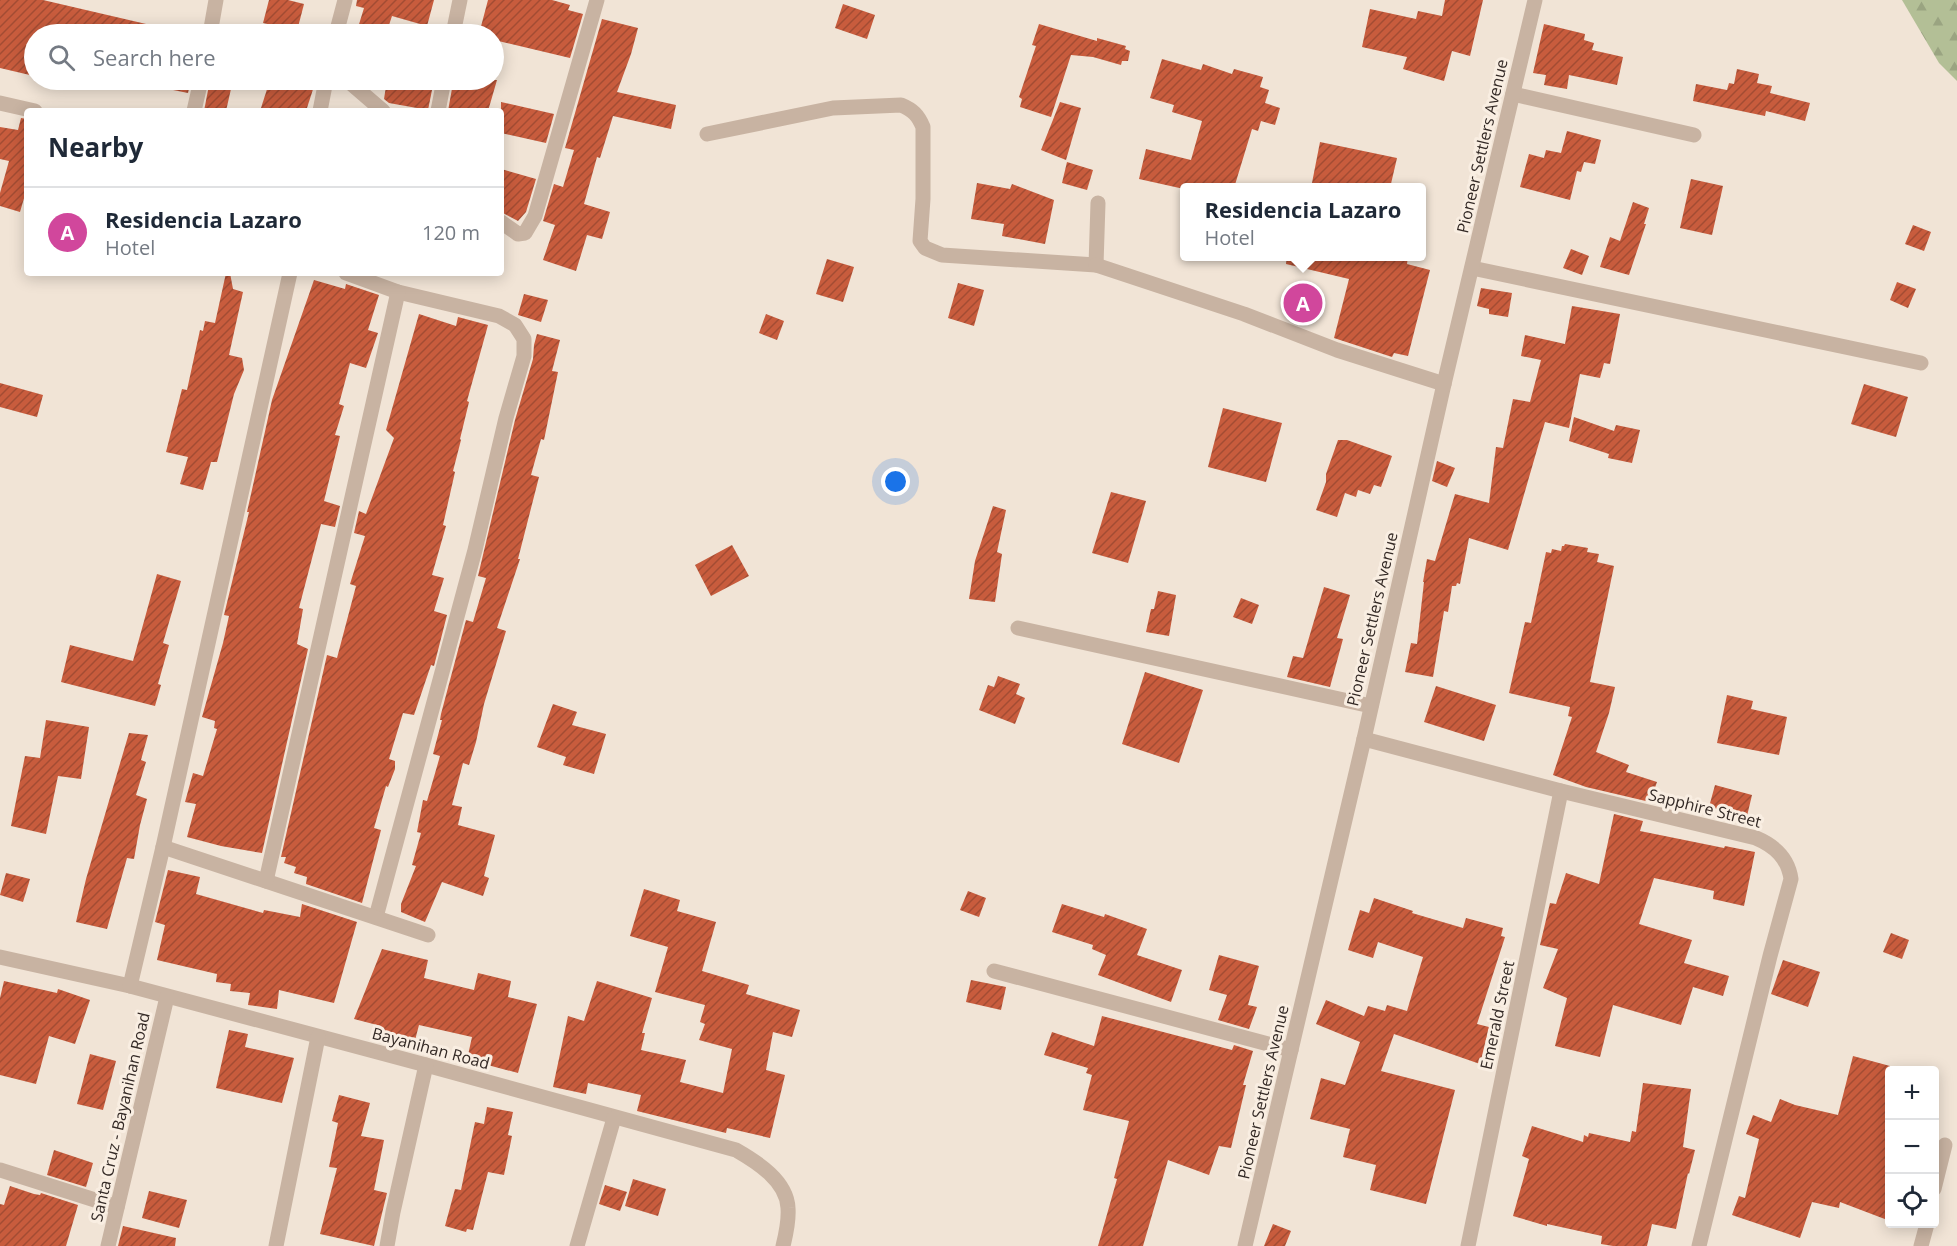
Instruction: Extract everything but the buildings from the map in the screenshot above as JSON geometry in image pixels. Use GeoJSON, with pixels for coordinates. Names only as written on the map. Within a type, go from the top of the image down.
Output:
{"type":"FeatureCollection","features":[{"type":"Feature","properties":{"kind":"street"},"geometry":{"type":"LineString","coordinates":[[212,24],[216,0]]}},
{"type":"Feature","properties":{"kind":"street"},"geometry":{"type":"LineString","coordinates":[[339,24],[345,0]]}},
{"type":"Feature","properties":{"kind":"street"},"geometry":{"type":"LineString","coordinates":[[455,24],[460,0]]}},
{"type":"Feature","properties":{"kind":"street"},"geometry":{"type":"LineString","coordinates":[[504,224],[518,234],[525,233],[535,216],[597,0]]}},
{"type":"Feature","properties":{"kind":"street","name":"Pioneer Settlers Avenue"},"geometry":{"type":"LineString","coordinates":[[1245,1246],[1535,0]]}},
{"type":"Feature","properties":{"kind":"street"},"geometry":{"type":"LineString","coordinates":[[195,108],[199,90]]}},
{"type":"Feature","properties":{"kind":"street"},"geometry":{"type":"LineString","coordinates":[[321,108],[324,90]]}},
{"type":"Feature","properties":{"kind":"street"},"geometry":{"type":"LineString","coordinates":[[359,90],[380,108]]}},
{"type":"Feature","properties":{"kind":"street"},"geometry":{"type":"LineString","coordinates":[[439,108],[442,90]]}},
{"type":"Feature","properties":{"kind":"street"},"geometry":{"type":"LineString","coordinates":[[1513,94],[1694,135]]}},
{"type":"Feature","properties":{"kind":"street"},"geometry":{"type":"LineString","coordinates":[[0,103],[24,108]]}},
{"type":"Feature","properties":{"kind":"street"},"geometry":{"type":"LineString","coordinates":[[707,134],[833,108],[901,105],[911,109],[918,116],[923,127],[920,241],[924,249],[942,255],[1096,266],[1244,314],[1336,350],[1444,384]]}},
{"type":"Feature","properties":{"kind":"street"},"geometry":{"type":"LineString","coordinates":[[1096,266],[1098,203]]}},
{"type":"Feature","properties":{"kind":"street"},"geometry":{"type":"LineString","coordinates":[[1472,268],[1921,363]]}},
{"type":"Feature","properties":{"kind":"street"},"geometry":{"type":"LineString","coordinates":[[130,986],[289,276]]}},
{"type":"Feature","properties":{"kind":"street"},"geometry":{"type":"LineString","coordinates":[[354,276],[398,292],[499,316],[516,325],[524,339],[525,356],[506,418],[475,550],[375,917]]}},
{"type":"Feature","properties":{"kind":"street"},"geometry":{"type":"LineString","coordinates":[[266,881],[398,292]]}},
{"type":"Feature","properties":{"kind":"street"},"geometry":{"type":"LineString","coordinates":[[1018,628],[1371,706]]}},
{"type":"Feature","properties":{"kind":"street","name":"Sapphire Street"},"geometry":{"type":"LineString","coordinates":[[1364,739],[1561,791],[1756,838],[1768,843],[1782,856],[1789,867],[1791,879],[1770,956],[1700,1246]]}},
{"type":"Feature","properties":{"kind":"street","name":"Emerald Street"},"geometry":{"type":"LineString","coordinates":[[1468,1246],[1561,791]]}},
{"type":"Feature","properties":{"kind":"street"},"geometry":{"type":"LineString","coordinates":[[163,847],[428,935]]}},
{"type":"Feature","properties":{"kind":"street","name":"Bayanihan Road"},"geometry":{"type":"LineString","coordinates":[[0,957],[130,986],[736,1150],[755,1161],[783,1191],[788,1206],[787,1229],[783,1246]]}},
{"type":"Feature","properties":{"kind":"street"},"geometry":{"type":"LineString","coordinates":[[994,971],[1291,1050]]}},
{"type":"Feature","properties":{"kind":"street","name":"Santa Cruz - Bayanihan Road"},"geometry":{"type":"LineString","coordinates":[[108,1246],[167,997]]}},
{"type":"Feature","properties":{"kind":"street"},"geometry":{"type":"LineString","coordinates":[[276,1246],[318,1037]]}},
{"type":"Feature","properties":{"kind":"street"},"geometry":{"type":"LineString","coordinates":[[387,1246],[426,1065]]}},
{"type":"Feature","properties":{"kind":"street"},"geometry":{"type":"LineString","coordinates":[[578,1246],[614,1118]]}},
{"type":"Feature","properties":{"kind":"street"},"geometry":{"type":"LineString","coordinates":[[1938,1174],[1945,1145]]}},
{"type":"Feature","properties":{"kind":"street"},"geometry":{"type":"LineString","coordinates":[[0,1170],[117,1207]]}},
{"type":"Feature","properties":{"kind":"street"},"geometry":{"type":"LineString","coordinates":[[1922,1246],[1926,1228]]}},
{"type":"Feature","properties":{"kind":"green space"},"geometry":{"type":"Polygon","coordinates":[[[1902,0],[1957,0],[1957,81],[1939,63],[1902,0]]]}},
{"type":"Feature","properties":{"kind":"place","name":"Residencia Lazaro"},"geometry":{"type":"Point","coordinates":[1303,303]}}]}
